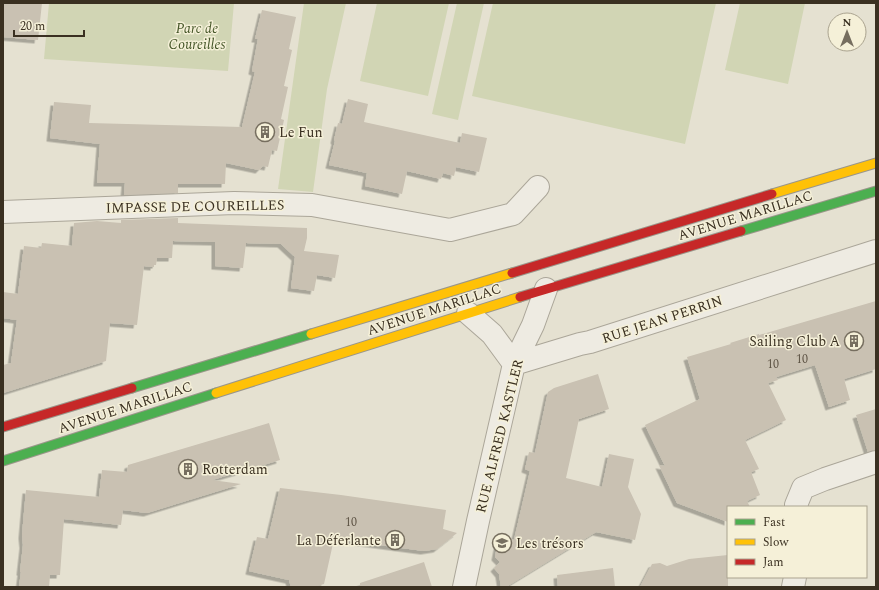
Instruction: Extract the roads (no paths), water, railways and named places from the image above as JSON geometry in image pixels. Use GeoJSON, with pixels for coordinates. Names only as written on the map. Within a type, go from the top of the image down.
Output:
{"type":"FeatureCollection","features":[{"type":"Feature","properties":{"kind":"street","name":"AVENUE MARILLAC"},"geometry":{"type":"LineString","coordinates":[[3,427],[876,163]]}},
{"type":"Feature","properties":{"kind":"street","name":"IMPASSE DE COUREILLES"},"geometry":{"type":"LineString","coordinates":[[3,212],[234,203],[312,205],[450,230],[513,214],[538,187]]}},
{"type":"Feature","properties":{"kind":"street","name":"AVENUE MARILLAC"},"geometry":{"type":"LineString","coordinates":[[3,461],[468,313],[876,191]]}},
{"type":"Feature","properties":{"kind":"street","name":"RUE JEAN PERRIN"},"geometry":{"type":"LineString","coordinates":[[514,364],[590,342],[876,251]]}},
{"type":"Feature","properties":{"kind":"street","name":"RUE ALFRED KASTLER"},"geometry":{"type":"LineString","coordinates":[[464,587],[514,364],[533,325],[546,289]]}},
{"type":"Feature","properties":{"kind":"street"},"geometry":{"type":"LineString","coordinates":[[468,313],[492,334],[514,364]]}},
{"type":"Feature","properties":{"kind":"street"},"geometry":{"type":"LineString","coordinates":[[796,506],[802,488],[876,462]]}},
{"type":"Feature","properties":{"kind":"place","name":"Le Fun"},"geometry":{"type":"Point","coordinates":[265,132]}},
{"type":"Feature","properties":{"kind":"place","name":"Sailing Club A"},"geometry":{"type":"Point","coordinates":[854,341]}},
{"type":"Feature","properties":{"kind":"place","name":"Rotterdam"},"geometry":{"type":"Point","coordinates":[188,469]}},
{"type":"Feature","properties":{"kind":"place","name":"La Déferlante"},"geometry":{"type":"Point","coordinates":[395,540]}},
{"type":"Feature","properties":{"kind":"place","name":"Les trésors"},"geometry":{"type":"Point","coordinates":[502,543]}},
{"type":"Feature","properties":{"kind":"park label","name":"Parc de Coureilles"},"geometry":{"type":"Point","coordinates":[197,36]}}]}
